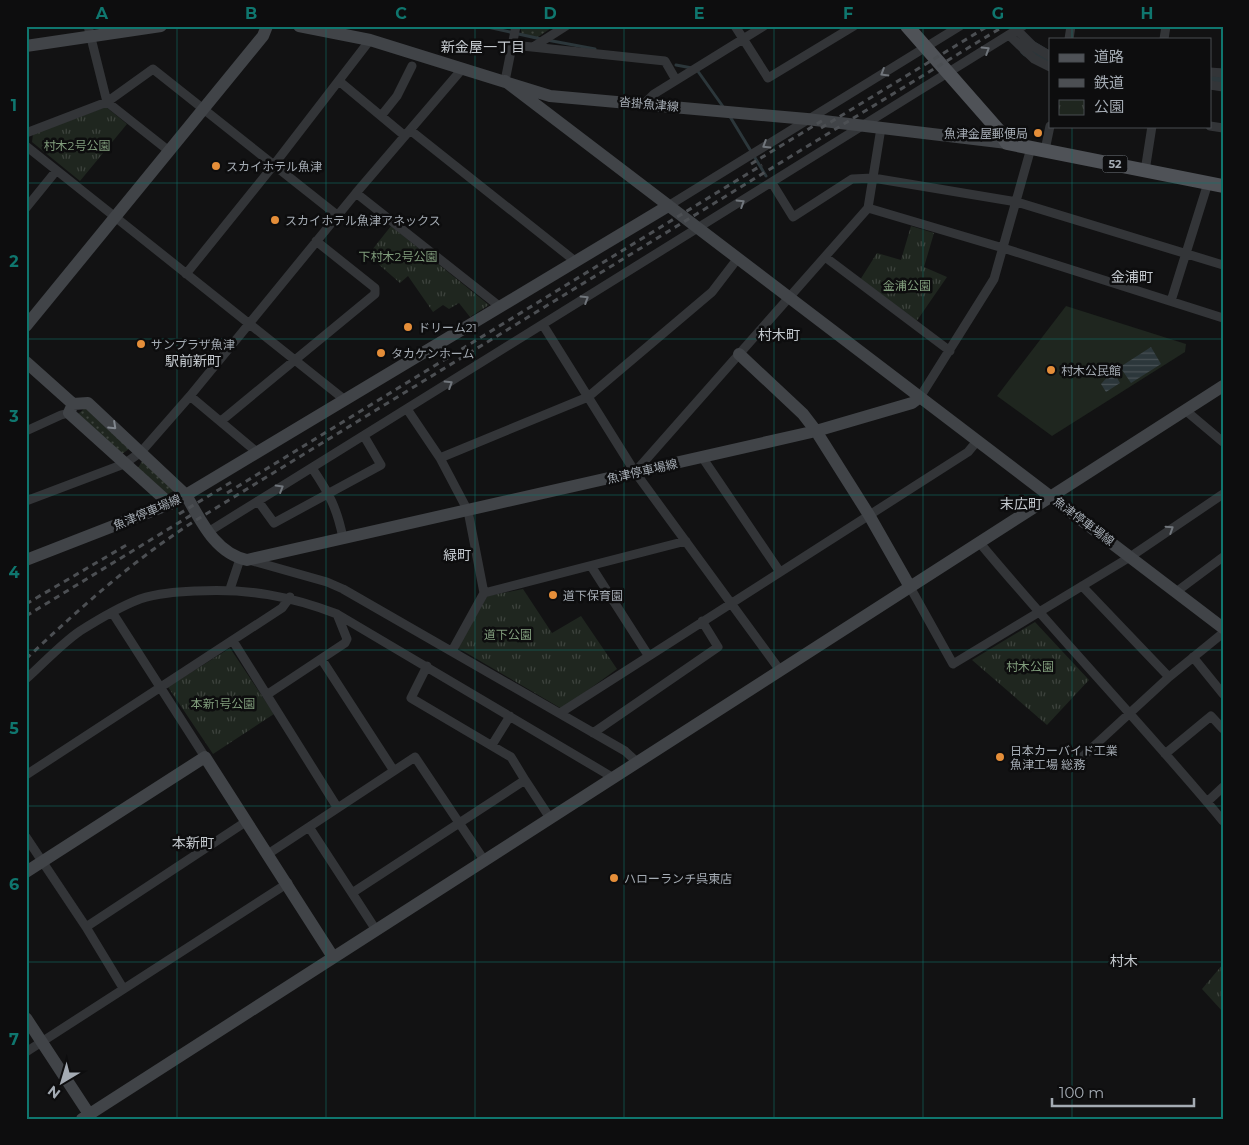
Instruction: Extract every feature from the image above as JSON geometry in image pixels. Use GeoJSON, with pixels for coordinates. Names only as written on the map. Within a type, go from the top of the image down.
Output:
{"type":"FeatureCollection","features":[{"type":"Feature","properties":{"kind":"main road"},"geometry":{"type":"LineString","coordinates":[[907,26],[1000,132],[1007,143]]}},
{"type":"Feature","properties":{"kind":"main road","name":"52"},"geometry":{"type":"LineString","coordinates":[[1007,143],[1223,186]]}},
{"type":"Feature","properties":{"kind":"street"},"geometry":{"type":"LineString","coordinates":[[26,46],[90,31],[161,26]]}},
{"type":"Feature","properties":{"kind":"street"},"geometry":{"type":"LineString","coordinates":[[26,326],[264,36],[267,26]]}},
{"type":"Feature","properties":{"kind":"street","name":"沓掛魚津線"},"geometry":{"type":"LineString","coordinates":[[299,26],[370,40],[550,96],[807,119],[1007,143]]}},
{"type":"Feature","properties":{"kind":"street"},"geometry":{"type":"LineString","coordinates":[[516,26],[505,81],[920,396],[994,279],[1031,148]]}},
{"type":"Feature","properties":{"kind":"street"},"geometry":{"type":"LineString","coordinates":[[532,47],[566,26]]}},
{"type":"Feature","properties":{"kind":"street"},"geometry":{"type":"LineString","coordinates":[[735,26],[768,78],[854,26]]}},
{"type":"Feature","properties":{"kind":"street"},"geometry":{"type":"LineString","coordinates":[[644,103],[654,94],[764,26]]}},
{"type":"Feature","properties":{"kind":"street"},"geometry":{"type":"LineString","coordinates":[[26,431],[71,409],[88,403],[186,495],[668,206],[960,26]]}},
{"type":"Feature","properties":{"kind":"street"},"geometry":{"type":"LineString","coordinates":[[90,31],[108,102],[169,151]]}},
{"type":"Feature","properties":{"kind":"street"},"geometry":{"type":"LineString","coordinates":[[1016,31],[1033,46],[1049,55]]}},
{"type":"Feature","properties":{"kind":"street"},"geometry":{"type":"LineString","coordinates":[[1016,31],[1029,55],[1049,67]]}},
{"type":"Feature","properties":{"kind":"street"},"geometry":{"type":"LineString","coordinates":[[208,532],[700,229],[863,125],[1016,31]]}},
{"type":"Feature","properties":{"kind":"street"},"geometry":{"type":"LineString","coordinates":[[186,274],[274,166],[370,40]]}},
{"type":"Feature","properties":{"kind":"street"},"geometry":{"type":"LineString","coordinates":[[513,45],[665,61],[676,80]]}},
{"type":"Feature","properties":{"kind":"street"},"geometry":{"type":"LineString","coordinates":[[382,116],[397,96],[412,66]]}},
{"type":"Feature","properties":{"kind":"street"},"geometry":{"type":"LineString","coordinates":[[26,133],[108,102],[153,68],[337,215]]}},
{"type":"Feature","properties":{"kind":"street"},"geometry":{"type":"LineString","coordinates":[[26,501],[124,464],[141,452],[190,396],[247,323],[356,192],[463,68]]}},
{"type":"Feature","properties":{"kind":"street"},"geometry":{"type":"LineString","coordinates":[[339,81],[382,116],[575,261]]}},
{"type":"Feature","properties":{"kind":"street"},"geometry":{"type":"LineString","coordinates":[[635,472],[868,208],[881,128]]}},
{"type":"Feature","properties":{"kind":"street"},"geometry":{"type":"LineString","coordinates":[[1046,150],[1050,128]]}},
{"type":"Feature","properties":{"kind":"street"},"geometry":{"type":"LineString","coordinates":[[1145,171],[1152,128]]}},
{"type":"Feature","properties":{"kind":"street"},"geometry":{"type":"LineString","coordinates":[[26,146],[345,400]]}},
{"type":"Feature","properties":{"kind":"street"},"geometry":{"type":"LineString","coordinates":[[26,208],[56,171]]}},
{"type":"Feature","properties":{"kind":"street"},"geometry":{"type":"LineString","coordinates":[[772,183],[793,218],[852,179],[873,178],[1017,202],[1223,265]]}},
{"type":"Feature","properties":{"kind":"street"},"geometry":{"type":"LineString","coordinates":[[1171,301],[1187,255],[1208,182]]}},
{"type":"Feature","properties":{"kind":"street"},"geometry":{"type":"LineString","coordinates":[[356,192],[499,306]]}},
{"type":"Feature","properties":{"kind":"street"},"geometry":{"type":"LineString","coordinates":[[868,208],[1003,248],[1223,318]]}},
{"type":"Feature","properties":{"kind":"street"},"geometry":{"type":"LineString","coordinates":[[221,421],[371,300],[375,294],[374,288],[316,241]]}},
{"type":"Feature","properties":{"kind":"street"},"geometry":{"type":"LineString","coordinates":[[825,257],[950,351]]}},
{"type":"Feature","properties":{"kind":"street"},"geometry":{"type":"LineString","coordinates":[[440,458],[588,397],[712,292],[738,258]]}},
{"type":"Feature","properties":{"kind":"street"},"geometry":{"type":"LineString","coordinates":[[543,325],[635,472],[779,669]]}},
{"type":"Feature","properties":{"kind":"street"},"geometry":{"type":"LineString","coordinates":[[739,354],[803,414],[816,431],[869,515],[953,664],[1130,557],[1223,494]]}},
{"type":"Feature","properties":{"kind":"street"},"geometry":{"type":"LineString","coordinates":[[26,362],[124,464],[170,504]]}},
{"type":"Feature","properties":{"kind":"street"},"geometry":{"type":"LineString","coordinates":[[26,1018],[88,1117],[779,669],[910,588],[1223,386]]}},
{"type":"Feature","properties":{"kind":"street"},"geometry":{"type":"LineString","coordinates":[[190,396],[258,453]]}},
{"type":"Feature","properties":{"kind":"street","name":"魚津停車場線"},"geometry":{"type":"LineString","coordinates":[[26,560],[170,504],[186,495],[208,532],[222,547],[244,559],[468,511],[816,431],[912,403],[920,396],[1223,628]]}},
{"type":"Feature","properties":{"kind":"street"},"geometry":{"type":"LineString","coordinates":[[408,409],[440,458],[468,511],[484,593],[452,651]]}},
{"type":"Feature","properties":{"kind":"street"},"geometry":{"type":"LineString","coordinates":[[1185,410],[1223,442]]}},
{"type":"Feature","properties":{"kind":"street"},"geometry":{"type":"LineString","coordinates":[[258,502],[274,523],[381,465],[364,436]]}},
{"type":"Feature","properties":{"kind":"street"},"geometry":{"type":"LineString","coordinates":[[560,713],[968,452],[978,440]]}},
{"type":"Feature","properties":{"kind":"street"},"geometry":{"type":"LineString","coordinates":[[702,457],[780,572]]}},
{"type":"Feature","properties":{"kind":"street"},"geometry":{"type":"LineString","coordinates":[[312,468],[329,493],[338,512],[342,538]]}},
{"type":"Feature","properties":{"kind":"street"},"geometry":{"type":"LineString","coordinates":[[484,593],[686,541]]}},
{"type":"Feature","properties":{"kind":"street"},"geometry":{"type":"LineString","coordinates":[[979,542],[1038,613],[1129,713],[1223,821]]}},
{"type":"Feature","properties":{"kind":"street"},"geometry":{"type":"LineString","coordinates":[[1176,592],[1223,557]]}},
{"type":"Feature","properties":{"kind":"street"},"geometry":{"type":"LineString","coordinates":[[230,589],[244,559],[327,582],[560,713],[625,751],[637,762]]}},
{"type":"Feature","properties":{"kind":"street"},"geometry":{"type":"LineString","coordinates":[[591,566],[648,655]]}},
{"type":"Feature","properties":{"kind":"street"},"geometry":{"type":"LineString","coordinates":[[1082,586],[1169,677]]}},
{"type":"Feature","properties":{"kind":"street"},"geometry":{"type":"LineString","coordinates":[[26,679],[79,632],[112,612],[142,598],[176,592],[230,589],[290,597],[337,614],[612,777]]}},
{"type":"Feature","properties":{"kind":"street"},"geometry":{"type":"LineString","coordinates":[[26,775],[282,608],[290,597]]}},
{"type":"Feature","properties":{"kind":"street"},"geometry":{"type":"LineString","coordinates":[[112,612],[288,883],[333,957]]}},
{"type":"Feature","properties":{"kind":"street"},"geometry":{"type":"LineString","coordinates":[[268,694],[345,643],[347,639],[337,614]]}},
{"type":"Feature","properties":{"kind":"street"},"geometry":{"type":"LineString","coordinates":[[593,733],[718,647],[702,621]]}},
{"type":"Feature","properties":{"kind":"street"},"geometry":{"type":"LineString","coordinates":[[1081,758],[1169,677],[1223,633]]}},
{"type":"Feature","properties":{"kind":"street"},"geometry":{"type":"LineString","coordinates":[[233,641],[338,807]]}},
{"type":"Feature","properties":{"kind":"street"},"geometry":{"type":"LineString","coordinates":[[1193,657],[1223,694]]}},
{"type":"Feature","properties":{"kind":"street"},"geometry":{"type":"LineString","coordinates":[[322,660],[394,771]]}},
{"type":"Feature","properties":{"kind":"street"},"geometry":{"type":"LineString","coordinates":[[427,666],[411,698],[511,757],[550,818]]}},
{"type":"Feature","properties":{"kind":"street"},"geometry":{"type":"LineString","coordinates":[[492,746],[510,716]]}},
{"type":"Feature","properties":{"kind":"street"},"geometry":{"type":"LineString","coordinates":[[1165,754],[1211,716],[1223,729]]}},
{"type":"Feature","properties":{"kind":"street"},"geometry":{"type":"LineString","coordinates":[[26,872],[205,757]]}},
{"type":"Feature","properties":{"kind":"street"},"geometry":{"type":"LineString","coordinates":[[268,854],[415,757],[484,860]]}},
{"type":"Feature","properties":{"kind":"street"},"geometry":{"type":"LineString","coordinates":[[352,892],[525,780]]}},
{"type":"Feature","properties":{"kind":"street"},"geometry":{"type":"LineString","coordinates":[[1207,802],[1223,787]]}},
{"type":"Feature","properties":{"kind":"street"},"geometry":{"type":"LineString","coordinates":[[86,927],[247,820]]}},
{"type":"Feature","properties":{"kind":"street"},"geometry":{"type":"LineString","coordinates":[[309,827],[376,930]]}},
{"type":"Feature","properties":{"kind":"street"},"geometry":{"type":"LineString","coordinates":[[26,837],[86,927],[123,988]]}},
{"type":"Feature","properties":{"kind":"street"},"geometry":{"type":"LineString","coordinates":[[26,1052],[288,883]]}},
{"type":"Feature","properties":{"kind":"green space"},"geometry":{"type":"Polygon","coordinates":[[[520,26],[554,26],[535,39],[522,35],[520,26]]]}},
{"type":"Feature","properties":{"kind":"green space","name":"村木2号公園"},"geometry":{"type":"Polygon","coordinates":[[[106,107],[127,124],[80,181],[32,142],[33,134],[106,107]]]}},
{"type":"Feature","properties":{"kind":"green space","name":"下村木2号公園"},"geometry":{"type":"Polygon","coordinates":[[[391,226],[489,305],[470,317],[459,303],[449,309],[443,305],[433,312],[408,276],[400,283],[368,255],[391,226]]]}},
{"type":"Feature","properties":{"kind":"green space","name":"金浦公園"},"geometry":{"type":"Polygon","coordinates":[[[911,226],[934,233],[924,267],[947,277],[916,322],[860,280],[877,253],[901,260],[911,226]]]}},
{"type":"Feature","properties":{"kind":"green space"},"geometry":{"type":"Polygon","coordinates":[[[1066,306],[1186,344],[1185,352],[1052,436],[997,396],[1066,306]]]}},
{"type":"Feature","properties":{"kind":"green space"},"geometry":{"type":"Polygon","coordinates":[[[85,408],[129,449],[122,454],[78,414],[85,408]]]}},
{"type":"Feature","properties":{"kind":"green space"},"geometry":{"type":"Polygon","coordinates":[[[142,461],[175,490],[168,494],[138,468],[142,461]]]}},
{"type":"Feature","properties":{"kind":"green space","name":"道下公園"},"geometry":{"type":"Polygon","coordinates":[[[523,589],[552,633],[581,616],[617,669],[562,709],[458,648],[487,596],[523,589]]]}},
{"type":"Feature","properties":{"kind":"green space","name":"村木公園"},"geometry":{"type":"Polygon","coordinates":[[[1035,622],[1089,680],[1047,725],[972,660],[1035,622]]]}},
{"type":"Feature","properties":{"kind":"green space","name":"本新1号公園"},"geometry":{"type":"Polygon","coordinates":[[[230,648],[274,714],[213,754],[168,687],[230,648]]]}},
{"type":"Feature","properties":{"kind":"green space"},"geometry":{"type":"Polygon","coordinates":[[[1223,964],[1223,1012],[1202,989],[1223,964]]]}},
{"type":"Feature","properties":{"kind":"shaded area"},"geometry":{"type":"Polygon","coordinates":[[[1151,347],[1161,364],[1131,383],[1120,367],[1151,347]]]}},
{"type":"Feature","properties":{"kind":"shaded area"},"geometry":{"type":"Polygon","coordinates":[[[1113,371],[1120,383],[1106,392],[1101,384],[1113,371]]]}},
{"type":"Feature","properties":{"kind":"waterway"},"geometry":{"type":"LineString","coordinates":[[483,26],[541,39]]}},
{"type":"Feature","properties":{"kind":"waterway"},"geometry":{"type":"LineString","coordinates":[[547,40],[595,49]]}},
{"type":"Feature","properties":{"kind":"waterway"},"geometry":{"type":"LineString","coordinates":[[1028,48],[1049,60]]}},
{"type":"Feature","properties":{"kind":"waterway"},"geometry":{"type":"LineString","coordinates":[[676,65],[692,68]]}},
{"type":"Feature","properties":{"kind":"waterway"},"geometry":{"type":"LineString","coordinates":[[697,70],[724,108]]}},
{"type":"Feature","properties":{"kind":"waterway"},"geometry":{"type":"LineString","coordinates":[[1212,77],[1223,78]]}},
{"type":"Feature","properties":{"kind":"waterway"},"geometry":{"type":"LineString","coordinates":[[729,115],[766,176]]}},
{"type":"Feature","properties":{"kind":"railway"},"geometry":{"type":"LineString","coordinates":[[821,128],[988,26]]}},
{"type":"Feature","properties":{"kind":"railway"},"geometry":{"type":"LineString","coordinates":[[26,659],[106,586],[148,553],[193,522],[1004,26]]}},
{"type":"Feature","properties":{"kind":"railway"},"geometry":{"type":"LineString","coordinates":[[751,164],[825,119]]}},
{"type":"Feature","properties":{"kind":"railway"},"geometry":{"type":"LineString","coordinates":[[227,493],[762,165]]}},
{"type":"Feature","properties":{"kind":"railway"},"geometry":{"type":"LineString","coordinates":[[179,514],[233,481]]}},
{"type":"Feature","properties":{"kind":"railway"},"geometry":{"type":"LineString","coordinates":[[26,616],[193,514]]}},
{"type":"Feature","properties":{"kind":"railway"},"geometry":{"type":"LineString","coordinates":[[26,604],[130,543]]}},
{"type":"Feature","properties":{"kind":"place","name":"魚津金屋郵便局"},"geometry":{"type":"Point","coordinates":[1038,133]}},
{"type":"Feature","properties":{"kind":"place","name":"スカイホテル魚津"},"geometry":{"type":"Point","coordinates":[216,166]}},
{"type":"Feature","properties":{"kind":"place","name":"スカイホテル魚津アネックス"},"geometry":{"type":"Point","coordinates":[275,220]}},
{"type":"Feature","properties":{"kind":"place","name":"ドリーム21"},"geometry":{"type":"Point","coordinates":[408,327]}},
{"type":"Feature","properties":{"kind":"place","name":"サンプラザ魚津"},"geometry":{"type":"Point","coordinates":[141,344]}},
{"type":"Feature","properties":{"kind":"place","name":"タカケンホーム"},"geometry":{"type":"Point","coordinates":[381,353]}},
{"type":"Feature","properties":{"kind":"place","name":"村木公民館"},"geometry":{"type":"Point","coordinates":[1051,370]}},
{"type":"Feature","properties":{"kind":"place","name":"道下保育園"},"geometry":{"type":"Point","coordinates":[553,595]}},
{"type":"Feature","properties":{"kind":"place","name":"日本カーバイド工業 魚津工場 総務"},"geometry":{"type":"Point","coordinates":[1000,757]}},
{"type":"Feature","properties":{"kind":"place","name":"ハローランチ呉東店"},"geometry":{"type":"Point","coordinates":[614,878]}},
{"type":"Feature","properties":{"kind":"district","name":"新金屋一丁目"},"geometry":{"type":"Point","coordinates":[483,47]}},
{"type":"Feature","properties":{"kind":"district","name":"金浦町"},"geometry":{"type":"Point","coordinates":[1132,277]}},
{"type":"Feature","properties":{"kind":"district","name":"村木町"},"geometry":{"type":"Point","coordinates":[779,335]}},
{"type":"Feature","properties":{"kind":"district","name":"駅前新町"},"geometry":{"type":"Point","coordinates":[193,361]}},
{"type":"Feature","properties":{"kind":"district","name":"末広町"},"geometry":{"type":"Point","coordinates":[1021,504]}},
{"type":"Feature","properties":{"kind":"district","name":"緑町"},"geometry":{"type":"Point","coordinates":[457,555]}},
{"type":"Feature","properties":{"kind":"district","name":"本新町"},"geometry":{"type":"Point","coordinates":[193,843]}},
{"type":"Feature","properties":{"kind":"district","name":"村木"},"geometry":{"type":"Point","coordinates":[1124,961]}}]}
